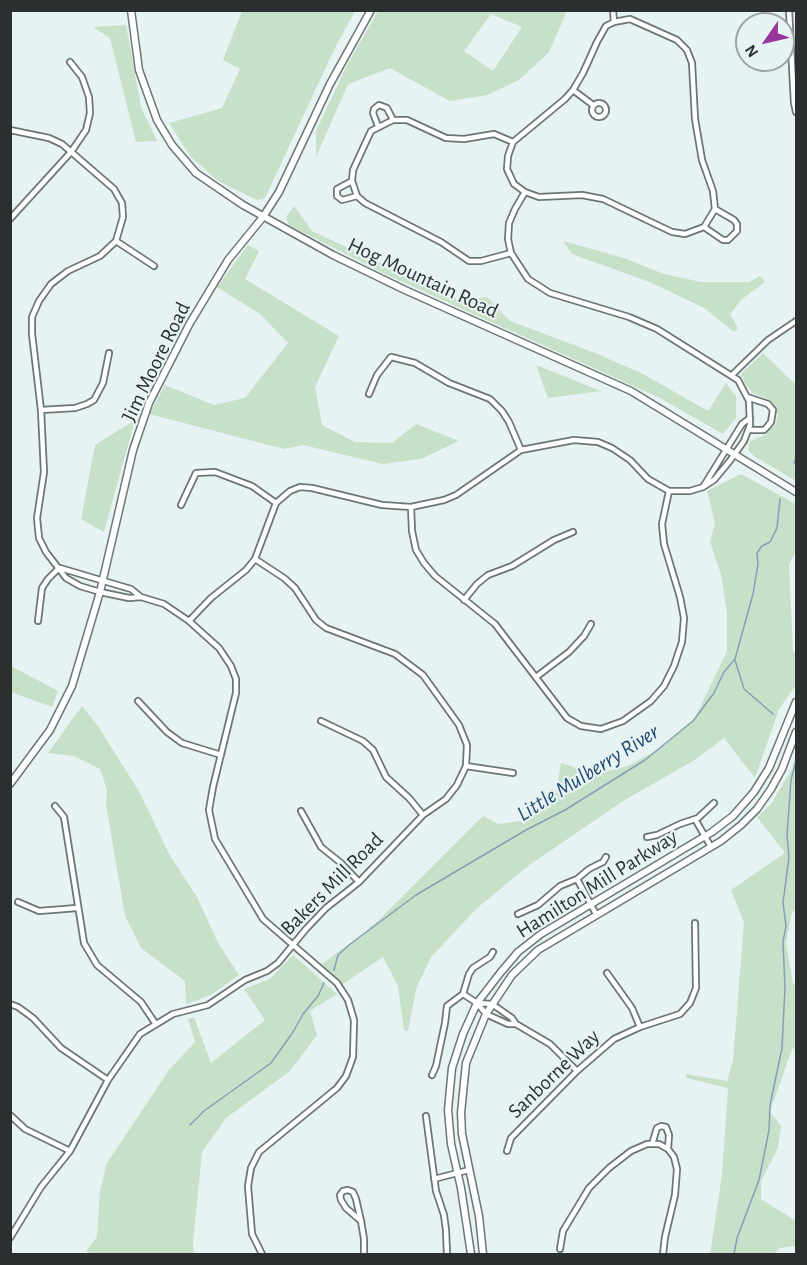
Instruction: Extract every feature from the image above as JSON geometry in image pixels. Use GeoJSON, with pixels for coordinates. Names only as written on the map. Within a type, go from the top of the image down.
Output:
{"type":"FeatureCollection","features":[{"type":"Feature","properties":{"kind":"street","name":"Hog Mountain Road"},"geometry":{"type":"LineString","coordinates":[[131,10],[139,70],[145,92],[172,146],[196,173],[263,217],[333,255],[405,290],[632,391],[796,492]]}},
{"type":"Feature","properties":{"kind":"street","name":"Jim Moore Road"},"geometry":{"type":"LineString","coordinates":[[10,784],[50,730],[72,686],[100,592],[133,450],[149,403],[190,323],[228,260],[263,217],[279,192],[330,84],[371,10]]}},
{"type":"Feature","properties":{"kind":"street"},"geometry":{"type":"LineString","coordinates":[[613,10],[614,22]]}},
{"type":"Feature","properties":{"kind":"street"},"geometry":{"type":"LineString","coordinates":[[629,10],[630,19]]}},
{"type":"Feature","properties":{"kind":"street"},"geometry":{"type":"LineString","coordinates":[[630,19],[677,40],[687,50],[692,63],[697,129],[702,160],[713,191],[715,208],[704,227],[685,234],[672,232],[603,199],[582,195],[539,197],[525,192],[514,184],[507,169],[508,156],[513,142],[573,90],[606,27],[614,22],[630,19]]}},
{"type":"Feature","properties":{"kind":"street"},"geometry":{"type":"LineString","coordinates":[[10,219],[71,152],[86,130],[90,113],[89,97],[82,77],[70,62]]}},
{"type":"Feature","properties":{"kind":"street"},"geometry":{"type":"LineString","coordinates":[[795,72],[796,112]]}},
{"type":"Feature","properties":{"kind":"street"},"geometry":{"type":"LineString","coordinates":[[573,90],[593,105]]}},
{"type":"Feature","properties":{"kind":"street"},"geometry":{"type":"LineString","coordinates":[[378,126],[373,113],[376,106],[383,105],[387,108],[393,120]]}},
{"type":"Feature","properties":{"kind":"street"},"geometry":{"type":"LineString","coordinates":[[512,253],[481,261],[469,261],[441,242],[365,203],[357,196],[352,181],[353,170],[371,131],[393,120],[406,120],[446,138],[494,134],[513,142]]}},
{"type":"Feature","properties":{"kind":"street"},"geometry":{"type":"LineString","coordinates":[[10,130],[49,138],[62,144],[114,189],[122,203],[123,217],[116,242],[100,256],[68,272],[51,284],[39,301],[32,317],[44,472],[37,518],[39,538],[46,552],[66,578],[80,586],[100,592],[129,598],[141,597],[164,603],[189,621],[219,648],[231,666],[236,679],[236,693],[209,810],[215,839],[263,919],[337,983],[348,1000],[354,1020],[353,1057],[346,1076],[337,1088],[259,1152],[251,1168],[248,1186],[252,1234],[262,1254]]}},
{"type":"Feature","properties":{"kind":"street"},"geometry":{"type":"LineString","coordinates":[[352,181],[337,189],[337,196],[342,200],[357,196]]}},
{"type":"Feature","properties":{"kind":"street"},"geometry":{"type":"LineString","coordinates":[[189,621],[211,598],[241,576],[255,559],[276,502],[290,491],[300,487],[382,505],[411,507],[456,495],[521,450],[574,440],[598,442],[612,448],[630,460],[648,479],[669,491],[690,491],[703,488],[714,480],[735,454],[749,430],[750,418],[749,401],[738,380],[699,358],[657,329],[629,317],[550,293],[528,279],[512,253],[508,239],[509,224],[525,192]]}},
{"type":"Feature","properties":{"kind":"street"},"geometry":{"type":"LineString","coordinates":[[704,227],[723,240],[728,240],[737,231],[737,224],[734,220],[715,208]]}},
{"type":"Feature","properties":{"kind":"street"},"geometry":{"type":"LineString","coordinates":[[116,242],[154,266]]}},
{"type":"Feature","properties":{"kind":"street"},"geometry":{"type":"LineString","coordinates":[[732,375],[768,340],[796,321]]}},
{"type":"Feature","properties":{"kind":"street"},"geometry":{"type":"LineString","coordinates":[[41,410],[75,408],[87,405],[94,400],[103,383],[109,353]]}},
{"type":"Feature","properties":{"kind":"street"},"geometry":{"type":"LineString","coordinates":[[369,394],[377,375],[391,357],[414,363],[449,383],[490,399],[509,422],[521,450]]}},
{"type":"Feature","properties":{"kind":"street"},"geometry":{"type":"LineString","coordinates":[[747,397],[768,404],[773,410],[771,422],[764,430],[749,430]]}},
{"type":"Feature","properties":{"kind":"street"},"geometry":{"type":"LineString","coordinates":[[703,488],[742,424],[750,418]]}},
{"type":"Feature","properties":{"kind":"street"},"geometry":{"type":"LineString","coordinates":[[181,505],[196,473],[215,472],[252,486],[276,502]]}},
{"type":"Feature","properties":{"kind":"street"},"geometry":{"type":"LineString","coordinates":[[411,507],[416,550],[435,576],[495,624],[567,717],[581,726],[601,729],[623,720],[651,701],[664,686],[682,642],[684,618],[664,544],[662,524],[669,491]]}},
{"type":"Feature","properties":{"kind":"street"},"geometry":{"type":"LineString","coordinates":[[464,600],[488,575],[512,566],[554,540],[573,532]]}},
{"type":"Feature","properties":{"kind":"street"},"geometry":{"type":"LineString","coordinates":[[255,559],[295,588],[316,620],[326,628],[394,654],[423,675],[459,725],[466,745],[466,766],[513,773]]}},
{"type":"Feature","properties":{"kind":"street"},"geometry":{"type":"LineString","coordinates":[[59,568],[131,589],[141,597]]}},
{"type":"Feature","properties":{"kind":"street"},"geometry":{"type":"LineString","coordinates":[[38,621],[42,588],[59,568]]}},
{"type":"Feature","properties":{"kind":"street"},"geometry":{"type":"LineString","coordinates":[[536,677],[569,652],[584,636],[591,624]]}},
{"type":"Feature","properties":{"kind":"street"},"geometry":{"type":"LineString","coordinates":[[138,700],[166,732],[182,743],[221,755]]}},
{"type":"Feature","properties":{"kind":"street","name":"Hamilton Mill Parkway"},"geometry":{"type":"LineString","coordinates":[[471,1254],[451,1144],[448,1110],[452,1068],[463,1034],[477,1003],[518,952],[541,934],[705,836],[733,816],[754,792],[769,768],[796,702]]}},
{"type":"Feature","properties":{"kind":"street"},"geometry":{"type":"LineString","coordinates":[[321,722],[363,741],[374,750],[387,777],[423,815]]}},
{"type":"Feature","properties":{"kind":"street","name":"Hamilton Mill Parkway"},"geometry":{"type":"LineString","coordinates":[[483,1254],[479,1216],[462,1134],[460,1113],[466,1063],[486,1014],[512,975],[538,950],[711,847],[741,825],[757,809],[771,789],[782,769],[796,732]]}},
{"type":"Feature","properties":{"kind":"street","name":"Bakers Mill Road"},"geometry":{"type":"LineString","coordinates":[[10,1238],[41,1187],[70,1151],[108,1080],[141,1034],[155,1023],[173,1014],[208,1005],[245,980],[267,971],[278,963],[326,908],[358,882],[423,815],[446,799],[457,785],[466,766]]}},
{"type":"Feature","properties":{"kind":"street"},"geometry":{"type":"LineString","coordinates":[[647,837],[694,819],[707,811],[714,803]]}},
{"type":"Feature","properties":{"kind":"street"},"geometry":{"type":"LineString","coordinates":[[55,806],[64,818],[84,943],[97,965],[141,1002],[155,1023]]}},
{"type":"Feature","properties":{"kind":"street"},"geometry":{"type":"LineString","coordinates":[[301,812],[321,847],[341,863],[358,882]]}},
{"type":"Feature","properties":{"kind":"street"},"geometry":{"type":"LineString","coordinates":[[694,819],[711,847]]}},
{"type":"Feature","properties":{"kind":"street"},"geometry":{"type":"LineString","coordinates":[[518,914],[538,905],[560,886],[578,879],[589,869],[603,862],[606,857]]}},
{"type":"Feature","properties":{"kind":"street"},"geometry":{"type":"LineString","coordinates":[[578,879],[596,914]]}},
{"type":"Feature","properties":{"kind":"street"},"geometry":{"type":"LineString","coordinates":[[18,902],[39,911],[77,908]]}},
{"type":"Feature","properties":{"kind":"street","name":"Sanborne Way"},"geometry":{"type":"LineString","coordinates":[[507,1151],[511,1138],[577,1071],[614,1039],[640,1027],[680,1014],[690,1003],[696,988],[695,923]]}},
{"type":"Feature","properties":{"kind":"street"},"geometry":{"type":"LineString","coordinates":[[432,1074],[436,1066],[447,1006],[462,994],[473,969],[490,957],[493,952]]}},
{"type":"Feature","properties":{"kind":"street"},"geometry":{"type":"LineString","coordinates":[[607,974],[632,1008],[640,1027]]}},
{"type":"Feature","properties":{"kind":"street"},"geometry":{"type":"LineString","coordinates":[[462,994],[477,1003],[486,1014],[508,1024],[516,1024]]}},
{"type":"Feature","properties":{"kind":"street"},"geometry":{"type":"LineString","coordinates":[[477,1003],[492,1004],[512,1018],[516,1024],[550,1044],[577,1071]]}},
{"type":"Feature","properties":{"kind":"street"},"geometry":{"type":"LineString","coordinates":[[10,1004],[33,1018],[61,1048],[108,1080]]}},
{"type":"Feature","properties":{"kind":"street"},"geometry":{"type":"LineString","coordinates":[[10,1115],[25,1129],[70,1151]]}},
{"type":"Feature","properties":{"kind":"street"},"geometry":{"type":"LineString","coordinates":[[426,1116],[434,1179],[445,1222],[447,1254]]}},
{"type":"Feature","properties":{"kind":"street"},"geometry":{"type":"LineString","coordinates":[[652,1144],[657,1128],[666,1127],[669,1136],[668,1149]]}},
{"type":"Feature","properties":{"kind":"street"},"geometry":{"type":"LineString","coordinates":[[560,1249],[563,1231],[589,1188],[631,1151],[659,1144],[668,1149],[674,1157],[677,1169],[675,1195],[663,1254]]}},
{"type":"Feature","properties":{"kind":"street"},"geometry":{"type":"LineString","coordinates":[[434,1179],[469,1170]]}},
{"type":"Feature","properties":{"kind":"street"},"geometry":{"type":"LineString","coordinates":[[362,1221],[340,1200],[343,1191],[353,1192],[362,1221],[364,1254]]}},
{"type":"Feature","properties":{"kind":"green space"},"geometry":{"type":"Polygon","coordinates":[[[378,10],[567,11],[549,52],[519,80],[487,95],[450,101],[390,68],[348,84],[316,157],[316,131],[347,65],[378,10]],[[491,14],[464,51],[493,71],[522,27],[491,14]]]}},
{"type":"Feature","properties":{"kind":"green space"},"geometry":{"type":"Polygon","coordinates":[[[242,11],[355,11],[334,50],[265,198],[257,200],[218,181],[191,157],[169,123],[222,108],[240,69],[223,60],[242,11]]]}},
{"type":"Feature","properties":{"kind":"green space"},"geometry":{"type":"Polygon","coordinates":[[[126,25],[141,107],[157,141],[136,142],[110,38],[93,27],[126,25]]]}},
{"type":"Feature","properties":{"kind":"green space"},"geometry":{"type":"Polygon","coordinates":[[[294,206],[312,231],[461,301],[487,297],[510,321],[641,373],[708,411],[726,383],[736,396],[736,418],[723,434],[660,398],[385,274],[289,225],[286,217],[294,206]]]}},
{"type":"Feature","properties":{"kind":"green space"},"geometry":{"type":"Polygon","coordinates":[[[563,241],[624,258],[664,274],[701,282],[749,282],[760,276],[765,282],[742,299],[730,314],[738,328],[734,332],[704,308],[650,282],[572,254],[563,241]]]}},
{"type":"Feature","properties":{"kind":"green space"},"geometry":{"type":"Polygon","coordinates":[[[248,245],[259,251],[245,279],[339,336],[315,387],[322,425],[355,442],[392,443],[416,424],[459,441],[421,459],[383,464],[303,445],[284,449],[149,414],[165,385],[214,405],[245,398],[288,343],[260,314],[217,287],[248,245]]]}},
{"type":"Feature","properties":{"kind":"green space"},"geometry":{"type":"Polygon","coordinates":[[[763,353],[796,385],[796,481],[748,450],[750,441],[765,435],[776,424],[778,414],[771,401],[753,393],[741,374],[763,353]]]}},
{"type":"Feature","properties":{"kind":"green space"},"geometry":{"type":"Polygon","coordinates":[[[536,365],[601,391],[548,398],[536,365]]]}},
{"type":"Feature","properties":{"kind":"green space"},"geometry":{"type":"Polygon","coordinates":[[[135,420],[104,532],[81,519],[95,445],[135,420]]]}},
{"type":"Feature","properties":{"kind":"green space"},"geometry":{"type":"Polygon","coordinates":[[[741,474],[796,504],[796,551],[789,565],[793,652],[796,653],[796,685],[779,709],[755,778],[724,738],[693,761],[623,801],[528,866],[477,908],[431,957],[416,989],[408,1031],[404,1030],[398,986],[383,957],[343,984],[322,964],[382,917],[483,816],[498,824],[528,820],[556,793],[561,763],[596,774],[628,766],[657,750],[695,718],[727,651],[727,613],[721,574],[710,542],[715,523],[707,491],[741,474]]]}},
{"type":"Feature","properties":{"kind":"green space"},"geometry":{"type":"Polygon","coordinates":[[[11,666],[58,691],[52,707],[11,692],[11,666]]]}},
{"type":"Feature","properties":{"kind":"green space"},"geometry":{"type":"Polygon","coordinates":[[[82,706],[98,726],[140,793],[169,854],[197,897],[218,943],[239,975],[212,994],[198,1000],[186,1004],[185,981],[141,948],[125,916],[106,804],[107,790],[100,769],[74,756],[48,753],[82,706]]]}},
{"type":"Feature","properties":{"kind":"green space"},"geometry":{"type":"Polygon","coordinates":[[[796,754],[796,909],[792,912],[786,943],[793,984],[796,983],[796,1048],[792,1049],[770,1112],[781,1126],[778,1148],[761,1181],[761,1199],[796,1221],[796,1246],[779,1248],[774,1254],[710,1254],[722,1175],[728,1088],[686,1078],[686,1074],[727,1081],[733,1061],[744,922],[731,890],[785,853],[757,817],[771,804],[792,769],[796,754]]]}},
{"type":"Feature","properties":{"kind":"green space"},"geometry":{"type":"Polygon","coordinates":[[[293,955],[337,994],[310,1011],[317,1035],[290,1071],[226,1118],[202,1152],[193,1242],[194,1254],[91,1254],[86,1251],[97,1237],[100,1191],[107,1163],[169,1070],[195,1042],[188,1019],[194,1017],[211,1063],[265,1020],[244,989],[270,979],[293,955]]]}},
{"type":"Feature","properties":{"kind":"waterway","name":"Little Mulberry River"},"geometry":{"type":"LineString","coordinates":[[794,463],[796,458]]}},
{"type":"Feature","properties":{"kind":"waterway","name":"Little Mulberry River"},"geometry":{"type":"LineString","coordinates":[[334,970],[338,955],[416,895],[526,830],[565,810],[645,760],[693,721],[714,693],[724,672],[735,659],[753,594],[758,564],[757,553],[762,546],[770,542],[777,528],[780,499]]}},
{"type":"Feature","properties":{"kind":"waterway"},"geometry":{"type":"LineString","coordinates":[[735,660],[744,689],[773,714]]}},
{"type":"Feature","properties":{"kind":"waterway"},"geometry":{"type":"LineString","coordinates":[[734,1254],[737,1238],[759,1180],[769,1130],[770,1105],[782,1048],[785,987],[783,942],[786,926],[783,903],[789,857],[787,836],[791,780],[796,761]]}},
{"type":"Feature","properties":{"kind":"waterway","name":"Little Mulberry River"},"geometry":{"type":"LineString","coordinates":[[190,1125],[204,1111],[271,1063],[303,1014],[318,996],[324,983]]}}]}
